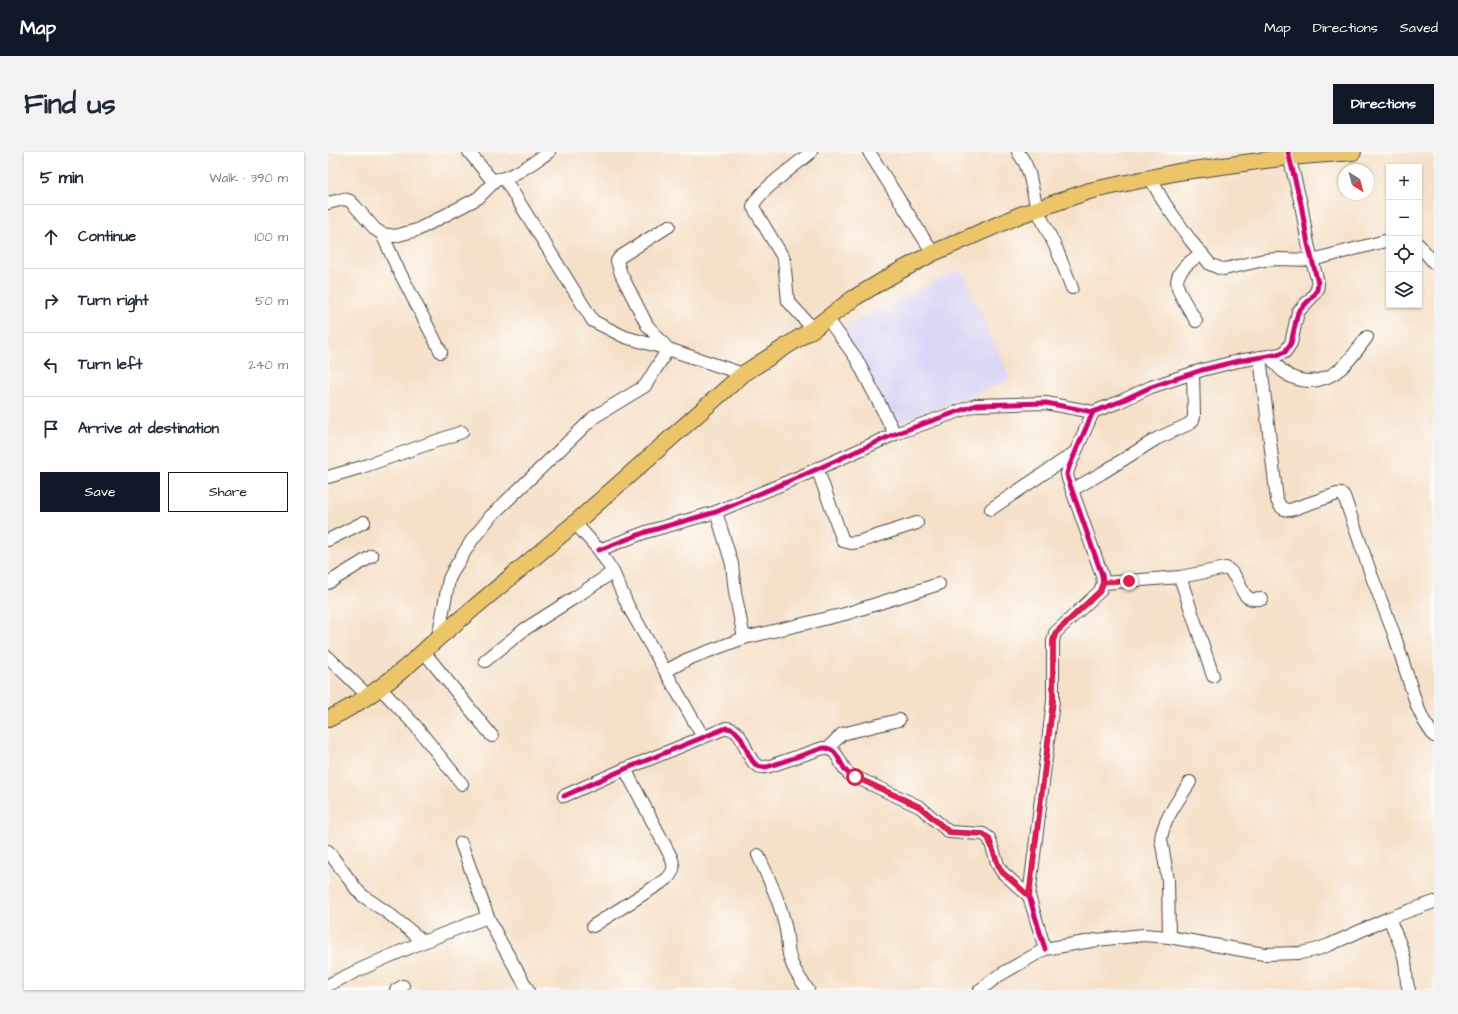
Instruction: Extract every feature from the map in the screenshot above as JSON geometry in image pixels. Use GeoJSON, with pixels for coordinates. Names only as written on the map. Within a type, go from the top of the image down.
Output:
{"type":"FeatureCollection","features":[{"type":"Feature","properties":{"kind":"main road"},"geometry":{"type":"LineString","coordinates":[[328,719],[346,711],[374,692],[424,652],[438,638],[576,523],[743,374],[813,329],[854,298],[894,274],[933,253],[1020,215],[1089,191],[1178,172],[1288,154],[1353,152]]}},
{"type":"Feature","properties":{"kind":"street"},"geometry":{"type":"LineString","coordinates":[[469,152],[491,179],[500,179]]}},
{"type":"Feature","properties":{"kind":"street"},"geometry":{"type":"LineString","coordinates":[[328,203],[344,199],[350,201],[374,229],[382,234],[394,236],[417,230],[478,198],[500,179],[519,171],[549,152]]}},
{"type":"Feature","properties":{"kind":"street"},"geometry":{"type":"LineString","coordinates":[[811,152],[757,198],[753,207],[784,259],[788,301],[813,329]]}},
{"type":"Feature","properties":{"kind":"street"},"geometry":{"type":"LineString","coordinates":[[869,152],[933,253]]}},
{"type":"Feature","properties":{"kind":"street"},"geometry":{"type":"LineString","coordinates":[[1018,152],[1029,173],[1037,209],[1057,250],[1072,288]]}},
{"type":"Feature","properties":{"kind":"street"},"geometry":{"type":"LineString","coordinates":[[599,550],[646,532],[716,512],[895,434],[976,406],[1004,403],[1046,403],[1080,411],[1093,412],[1151,387],[1193,373],[1219,365],[1285,352],[1291,343],[1298,312],[1313,296],[1317,290],[1318,283],[1308,244],[1301,204],[1288,154]]}},
{"type":"Feature","properties":{"kind":"street"},"geometry":{"type":"LineString","coordinates":[[1150,178],[1165,204],[1202,254],[1210,264],[1219,268],[1224,269],[1278,258],[1312,260],[1386,241]]}},
{"type":"Feature","properties":{"kind":"street"},"geometry":{"type":"LineString","coordinates":[[500,179],[593,321],[625,337],[668,349],[743,374]]}},
{"type":"Feature","properties":{"kind":"street"},"geometry":{"type":"LineString","coordinates":[[668,349],[647,325],[621,274],[617,261],[620,257],[669,226]]}},
{"type":"Feature","properties":{"kind":"street"},"geometry":{"type":"LineString","coordinates":[[382,234],[397,267],[441,352]]}},
{"type":"Feature","properties":{"kind":"street"},"geometry":{"type":"LineString","coordinates":[[1422,249],[1434,263]]}},
{"type":"Feature","properties":{"kind":"street"},"geometry":{"type":"LineString","coordinates":[[1196,322],[1177,288],[1176,281],[1181,270],[1187,263],[1202,254]]}},
{"type":"Feature","properties":{"kind":"street"},"geometry":{"type":"LineString","coordinates":[[827,318],[856,358],[895,434]]}},
{"type":"Feature","properties":{"kind":"street"},"geometry":{"type":"LineString","coordinates":[[1265,356],[1295,379],[1317,380],[1329,377],[1341,369],[1367,337]]}},
{"type":"Feature","properties":{"kind":"street"},"geometry":{"type":"LineString","coordinates":[[438,638],[449,579],[472,540],[491,516],[594,416],[645,386],[668,349]]}},
{"type":"Feature","properties":{"kind":"street"},"geometry":{"type":"LineString","coordinates":[[1265,356],[1277,500],[1282,508],[1290,510],[1337,494],[1342,494],[1344,496],[1372,577],[1394,634],[1417,706],[1424,721],[1434,736]]}},
{"type":"Feature","properties":{"kind":"street"},"geometry":{"type":"LineString","coordinates":[[1072,490],[1102,473],[1143,446],[1189,424],[1193,420],[1194,416],[1193,373]]}},
{"type":"Feature","properties":{"kind":"street"},"geometry":{"type":"LineString","coordinates":[[1046,949],[1029,896],[1052,708],[1053,641],[1056,633],[1100,591],[1103,582],[1067,474],[1069,466],[1093,412]]}},
{"type":"Feature","properties":{"kind":"street"},"geometry":{"type":"LineString","coordinates":[[328,477],[362,467],[462,432]]}},
{"type":"Feature","properties":{"kind":"street"},"geometry":{"type":"LineString","coordinates":[[991,509],[1076,452]]}},
{"type":"Feature","properties":{"kind":"street"},"geometry":{"type":"LineString","coordinates":[[818,468],[842,541],[851,543],[858,542],[917,523]]}},
{"type":"Feature","properties":{"kind":"street"},"geometry":{"type":"LineString","coordinates":[[716,512],[732,564],[735,592],[744,638]]}},
{"type":"Feature","properties":{"kind":"street"},"geometry":{"type":"LineString","coordinates":[[328,540],[364,522]]}},
{"type":"Feature","properties":{"kind":"street"},"geometry":{"type":"LineString","coordinates":[[576,523],[599,550],[613,572],[628,606],[703,737]]}},
{"type":"Feature","properties":{"kind":"street"},"geometry":{"type":"LineString","coordinates":[[328,583],[372,556]]}},
{"type":"Feature","properties":{"kind":"street"},"geometry":{"type":"LineString","coordinates":[[1103,582],[1180,576],[1226,568],[1236,576],[1245,595],[1251,599],[1262,599]]}},
{"type":"Feature","properties":{"kind":"street"},"geometry":{"type":"LineString","coordinates":[[485,661],[524,629],[613,572]]}},
{"type":"Feature","properties":{"kind":"street"},"geometry":{"type":"LineString","coordinates":[[1180,576],[1212,676]]}},
{"type":"Feature","properties":{"kind":"street"},"geometry":{"type":"LineString","coordinates":[[666,671],[688,659],[744,638],[845,614],[940,584]]}},
{"type":"Feature","properties":{"kind":"street"},"geometry":{"type":"LineString","coordinates":[[424,652],[492,736]]}},
{"type":"Feature","properties":{"kind":"street"},"geometry":{"type":"LineString","coordinates":[[328,657],[414,724],[462,784]]}},
{"type":"Feature","properties":{"kind":"street"},"geometry":{"type":"LineString","coordinates":[[328,727],[346,711]]}},
{"type":"Feature","properties":{"kind":"street"},"geometry":{"type":"LineString","coordinates":[[564,796],[625,769],[726,728],[732,728],[739,735],[752,762],[762,768],[829,747],[842,734],[899,720]]}},
{"type":"Feature","properties":{"kind":"street"},"geometry":{"type":"LineString","coordinates":[[829,747],[833,749],[845,771],[849,774],[920,807],[949,832],[983,834],[988,838],[1002,872],[1029,896]]}},
{"type":"Feature","properties":{"kind":"street"},"geometry":{"type":"LineString","coordinates":[[593,926],[667,879],[673,873],[674,868],[671,857],[625,769]]}},
{"type":"Feature","properties":{"kind":"street"},"geometry":{"type":"LineString","coordinates":[[1169,937],[1168,880],[1161,839],[1165,823],[1190,782]]}},
{"type":"Feature","properties":{"kind":"street"},"geometry":{"type":"LineString","coordinates":[[461,843],[476,888],[488,917],[528,990]]}},
{"type":"Feature","properties":{"kind":"street"},"geometry":{"type":"LineString","coordinates":[[328,851],[363,896],[388,913],[423,941]]}},
{"type":"Feature","properties":{"kind":"street"},"geometry":{"type":"LineString","coordinates":[[758,855],[772,886],[782,914],[790,957],[796,972],[808,990]]}},
{"type":"Feature","properties":{"kind":"street"},"geometry":{"type":"LineString","coordinates":[[980,990],[998,976],[1046,949],[1097,940],[1143,935],[1169,937],[1264,954],[1300,953],[1329,945],[1389,918],[1434,902]]}},
{"type":"Feature","properties":{"kind":"street"},"geometry":{"type":"LineString","coordinates":[[328,985],[423,941],[488,917]]}},
{"type":"Feature","properties":{"kind":"street"},"geometry":{"type":"LineString","coordinates":[[1389,918],[1404,955],[1406,963],[1406,983],[1409,990]]}},
{"type":"Feature","properties":{"kind":"shaded area"},"geometry":{"type":"Polygon","coordinates":[[[961,269],[1011,380],[896,424],[843,327],[961,269]]]}},
{"type":"Feature","properties":{"kind":"cycle path"},"geometry":{"type":"LineString","coordinates":[[599,550],[646,532],[716,512],[895,434],[976,405],[1046,403],[1093,412],[1151,387],[1202,370],[1285,352],[1291,343],[1298,312],[1313,296],[1317,290],[1318,283],[1288,152]]}},
{"type":"Feature","properties":{"kind":"cycle path"},"geometry":{"type":"LineString","coordinates":[[1045,949],[1029,896],[1053,701],[1053,641],[1055,633],[1100,591],[1103,583],[1102,575],[1067,474],[1093,412]]}},
{"type":"Feature","properties":{"kind":"cycle path"},"geometry":{"type":"LineString","coordinates":[[564,796],[625,769],[726,728],[734,730],[755,764],[761,767],[770,766],[823,748],[828,749],[836,754],[849,774],[920,807],[949,832],[983,834],[989,838],[998,865],[1002,872],[1029,896]]}},
{"type":"Feature","properties":{"kind":"route"},"geometry":{"type":"LineString","coordinates":[[855,777],[920,807],[949,832],[983,834],[991,843],[1002,872],[1029,896],[1053,701],[1053,641],[1056,633],[1062,626],[1100,591],[1103,586],[1103,582],[1129,581]]}}]}
